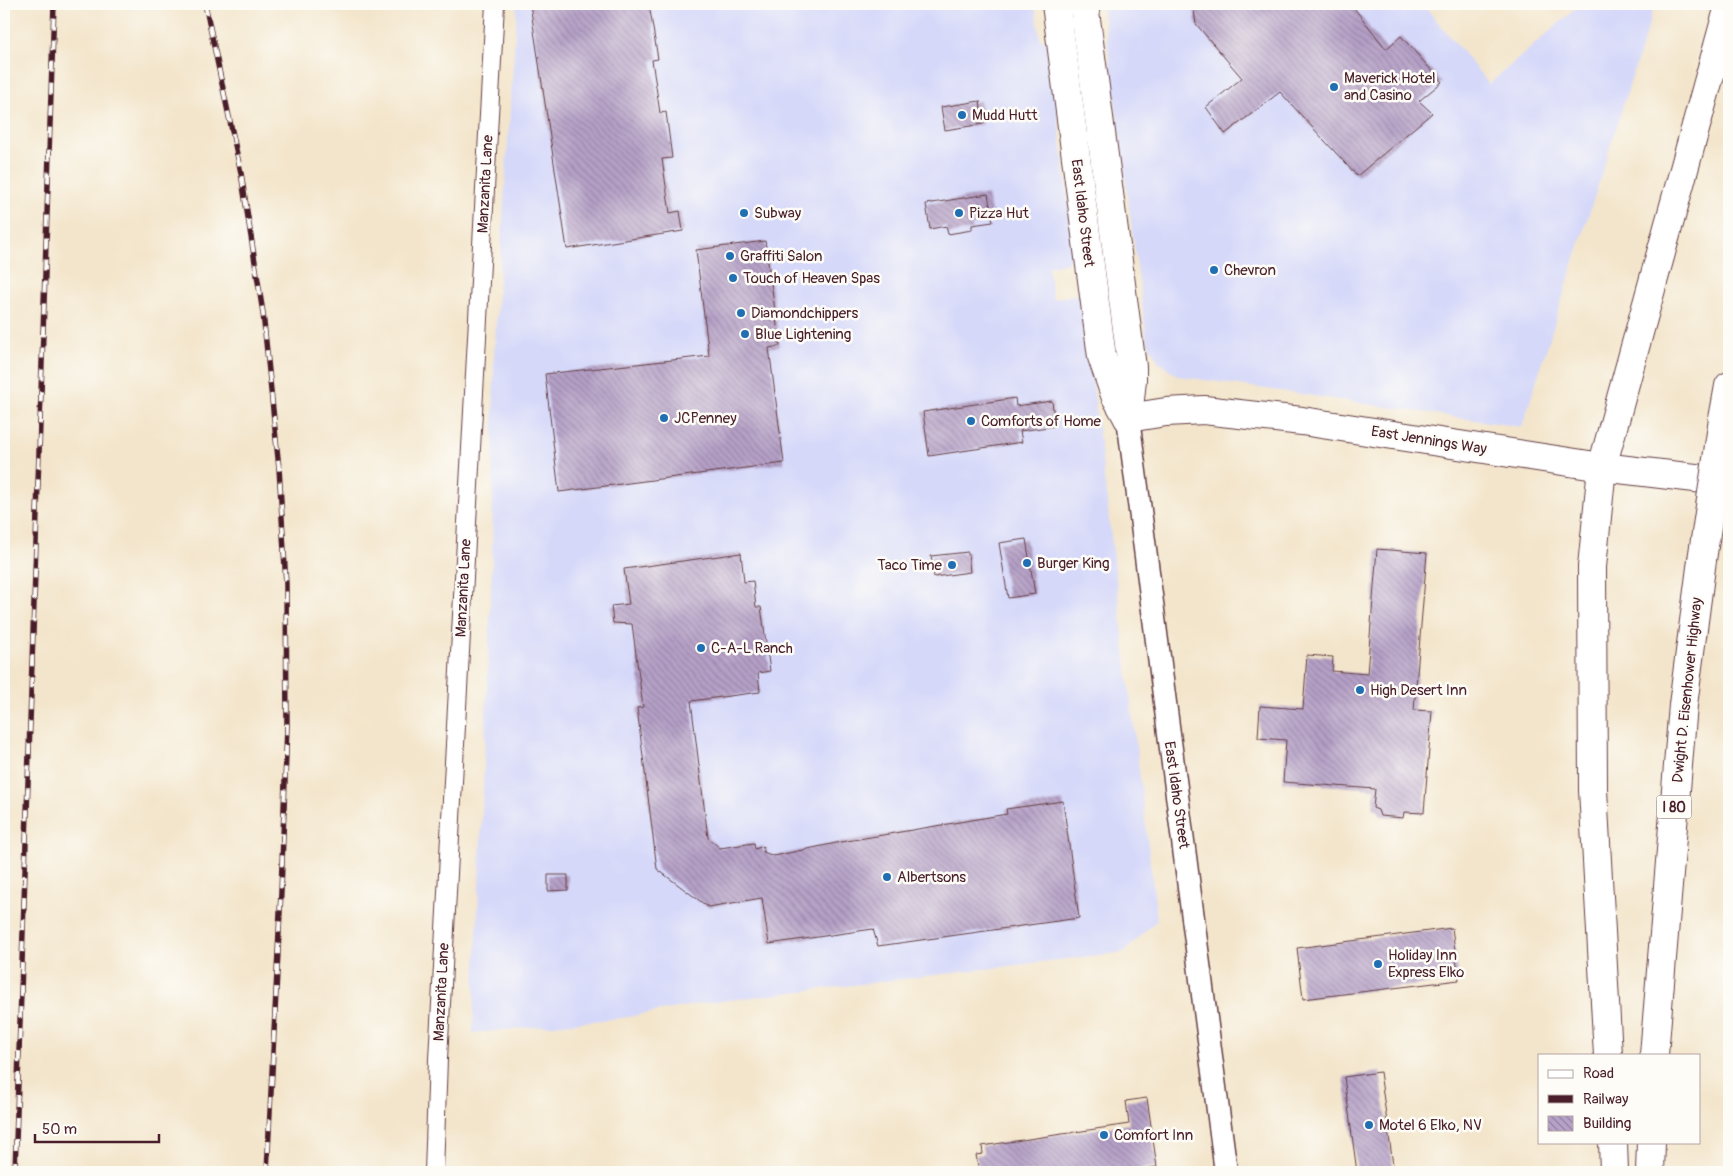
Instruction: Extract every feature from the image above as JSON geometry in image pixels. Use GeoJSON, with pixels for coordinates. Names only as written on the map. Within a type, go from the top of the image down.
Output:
{"type":"FeatureCollection","features":[{"type":"Feature","properties":{"kind":"main road","name":"East Idaho Street"},"geometry":{"type":"LineString","coordinates":[[1056,4],[1102,357],[1115,395],[1128,418]]}},
{"type":"Feature","properties":{"kind":"main road","name":"East Idaho Street"},"geometry":{"type":"LineString","coordinates":[[1084,4],[1132,366],[1128,418]]}},
{"type":"Feature","properties":{"kind":"main road"},"geometry":{"type":"LineString","coordinates":[[1608,1054],[1593,781],[1592,567],[1602,467],[1729,6]]}},
{"type":"Feature","properties":{"kind":"main road","name":"Dwight D. Eisenhower Highway"},"geometry":{"type":"LineString","coordinates":[[1654,1054],[1683,705],[1702,560],[1729,386]]}},
{"type":"Feature","properties":{"kind":"main road","name":"East Jennings Way"},"geometry":{"type":"LineString","coordinates":[[1128,418],[1166,412],[1204,410],[1302,421],[1602,467],[1729,482]]}},
{"type":"Feature","properties":{"kind":"main road"},"geometry":{"type":"LineString","coordinates":[[1613,1144],[1614,1172]]}},
{"type":"Feature","properties":{"kind":"main road"},"geometry":{"type":"LineString","coordinates":[[1650,1172],[1651,1144]]}},
{"type":"Feature","properties":{"kind":"street","name":"Manzanita Lane"},"geometry":{"type":"LineString","coordinates":[[434,1172],[439,1039],[495,4]]}},
{"type":"Feature","properties":{"kind":"street","name":"East Idaho Street"},"geometry":{"type":"LineString","coordinates":[[1128,418],[1226,1172]]}},
{"type":"Feature","properties":{"kind":"shaded area"},"geometry":{"type":"Polygon","coordinates":[[[517,4],[1035,4],[1040,38],[1049,44],[1075,254],[1068,262],[1048,267],[1053,299],[1078,294],[1083,301],[1157,920],[1124,952],[705,1003],[622,1018],[473,1033],[492,564],[494,355],[517,4]]]}},
{"type":"Feature","properties":{"kind":"shaded area"},"geometry":{"type":"Polygon","coordinates":[[[1102,4],[1423,4],[1489,84],[1581,4],[1655,4],[1522,427],[1178,376],[1158,361],[1147,341],[1102,4]]]}},
{"type":"Feature","properties":{"kind":"building"},"geometry":{"type":"Polygon","coordinates":[[[530,4],[649,4],[658,59],[652,60],[660,113],[666,112],[672,158],[662,159],[670,213],[680,211],[683,231],[567,249],[530,4]]]}},
{"type":"Feature","properties":{"kind":"building","name":"Maverick Hotel and Casino"},"geometry":{"type":"Polygon","coordinates":[[[1193,4],[1351,4],[1386,49],[1401,36],[1442,82],[1419,101],[1432,113],[1357,176],[1280,92],[1225,134],[1206,107],[1242,78],[1196,24],[1193,4]]]}},
{"type":"Feature","properties":{"kind":"building","name":"Mudd Hutt"},"geometry":{"type":"Polygon","coordinates":[[[980,101],[983,124],[945,130],[941,107],[980,101]]]}},
{"type":"Feature","properties":{"kind":"building","name":"Pizza Hut"},"geometry":{"type":"Polygon","coordinates":[[[988,194],[993,222],[972,225],[972,230],[948,234],[946,226],[930,229],[926,204],[988,194]]]}},
{"type":"Feature","properties":{"kind":"building","name":"JCPenney"},"geometry":{"type":"Polygon","coordinates":[[[765,241],[780,346],[769,348],[784,463],[559,492],[545,374],[709,356],[696,250],[765,241]]]}},
{"type":"Feature","properties":{"kind":"building","name":"Comforts of Home"},"geometry":{"type":"Polygon","coordinates":[[[1015,398],[1016,406],[1052,401],[1055,426],[1020,431],[1022,442],[929,456],[923,412],[1015,398]]]}},
{"type":"Feature","properties":{"kind":"building"},"geometry":{"type":"Polygon","coordinates":[[[1026,539],[1035,594],[1008,598],[999,543],[1026,539]]]}},
{"type":"Feature","properties":{"kind":"building","name":"High Desert Inn"},"geometry":{"type":"Polygon","coordinates":[[[1377,549],[1427,553],[1414,710],[1432,711],[1424,813],[1404,812],[1403,818],[1380,816],[1378,810],[1373,808],[1375,789],[1283,782],[1286,740],[1258,738],[1260,706],[1303,709],[1307,655],[1333,657],[1332,671],[1367,674],[1377,549]]]}},
{"type":"Feature","properties":{"kind":"building"},"geometry":{"type":"Polygon","coordinates":[[[968,552],[970,572],[934,577],[931,556],[968,552]]]}},
{"type":"Feature","properties":{"kind":"building"},"geometry":{"type":"Polygon","coordinates":[[[741,553],[744,582],[753,581],[756,607],[761,607],[770,671],[758,673],[760,692],[691,701],[708,838],[720,848],[754,843],[755,849],[763,846],[763,852],[774,856],[841,842],[1007,814],[1006,809],[1063,801],[1079,918],[878,946],[873,929],[769,944],[762,898],[708,907],[657,869],[637,708],[643,707],[632,624],[613,623],[611,606],[629,604],[624,569],[741,553]]]}},
{"type":"Feature","properties":{"kind":"building"},"geometry":{"type":"Polygon","coordinates":[[[548,875],[568,875],[568,890],[548,891],[548,875]]]}},
{"type":"Feature","properties":{"kind":"building","name":"Holiday Inn Express Elko"},"geometry":{"type":"Polygon","coordinates":[[[1452,928],[1459,980],[1303,999],[1297,948],[1452,928]]]}},
{"type":"Feature","properties":{"kind":"building","name":"Motel 6 Elko, NV"},"geometry":{"type":"Polygon","coordinates":[[[1380,1072],[1394,1172],[1357,1172],[1344,1077],[1380,1072]]]}},
{"type":"Feature","properties":{"kind":"building","name":"Comfort Inn"},"geometry":{"type":"Polygon","coordinates":[[[1147,1098],[1157,1167],[1121,1172],[979,1172],[976,1155],[983,1154],[982,1146],[1129,1124],[1126,1101],[1147,1098]]]}},
{"type":"Feature","properties":{"kind":"railway"},"geometry":{"type":"LineString","coordinates":[[15,1172],[54,4]]}},
{"type":"Feature","properties":{"kind":"railway"},"geometry":{"type":"LineString","coordinates":[[205,4],[241,173],[263,313],[279,468],[286,584],[287,726],[267,1172]]}},
{"type":"Feature","properties":{"kind":"place","name":"Maverick Hotel and Casino"},"geometry":{"type":"Point","coordinates":[1334,87]}},
{"type":"Feature","properties":{"kind":"place","name":"Mudd Hutt"},"geometry":{"type":"Point","coordinates":[962,115]}},
{"type":"Feature","properties":{"kind":"place","name":"Subway"},"geometry":{"type":"Point","coordinates":[744,213]}},
{"type":"Feature","properties":{"kind":"place","name":"Pizza Hut"},"geometry":{"type":"Point","coordinates":[959,213]}},
{"type":"Feature","properties":{"kind":"place","name":"Graffiti Salon"},"geometry":{"type":"Point","coordinates":[730,256]}},
{"type":"Feature","properties":{"kind":"place","name":"Chevron"},"geometry":{"type":"Point","coordinates":[1214,270]}},
{"type":"Feature","properties":{"kind":"place","name":"Touch of Heaven Spas"},"geometry":{"type":"Point","coordinates":[733,278]}},
{"type":"Feature","properties":{"kind":"place","name":"Diamondchippers"},"geometry":{"type":"Point","coordinates":[741,313]}},
{"type":"Feature","properties":{"kind":"place","name":"Blue Lightening"},"geometry":{"type":"Point","coordinates":[745,334]}},
{"type":"Feature","properties":{"kind":"place","name":"JCPenney"},"geometry":{"type":"Point","coordinates":[664,418]}},
{"type":"Feature","properties":{"kind":"place","name":"Comforts of Home"},"geometry":{"type":"Point","coordinates":[971,421]}},
{"type":"Feature","properties":{"kind":"place","name":"Burger King"},"geometry":{"type":"Point","coordinates":[1027,563]}},
{"type":"Feature","properties":{"kind":"place","name":"Taco Time"},"geometry":{"type":"Point","coordinates":[952,565]}},
{"type":"Feature","properties":{"kind":"place","name":"C-A-L Ranch"},"geometry":{"type":"Point","coordinates":[701,648]}},
{"type":"Feature","properties":{"kind":"place","name":"High Desert Inn"},"geometry":{"type":"Point","coordinates":[1360,690]}},
{"type":"Feature","properties":{"kind":"place","name":"Albertsons"},"geometry":{"type":"Point","coordinates":[887,877]}},
{"type":"Feature","properties":{"kind":"place","name":"Holiday Inn Express Elko"},"geometry":{"type":"Point","coordinates":[1378,964]}},
{"type":"Feature","properties":{"kind":"place","name":"Motel 6 Elko, NV"},"geometry":{"type":"Point","coordinates":[1369,1125]}},
{"type":"Feature","properties":{"kind":"place","name":"Comfort Inn"},"geometry":{"type":"Point","coordinates":[1104,1135]}}]}
